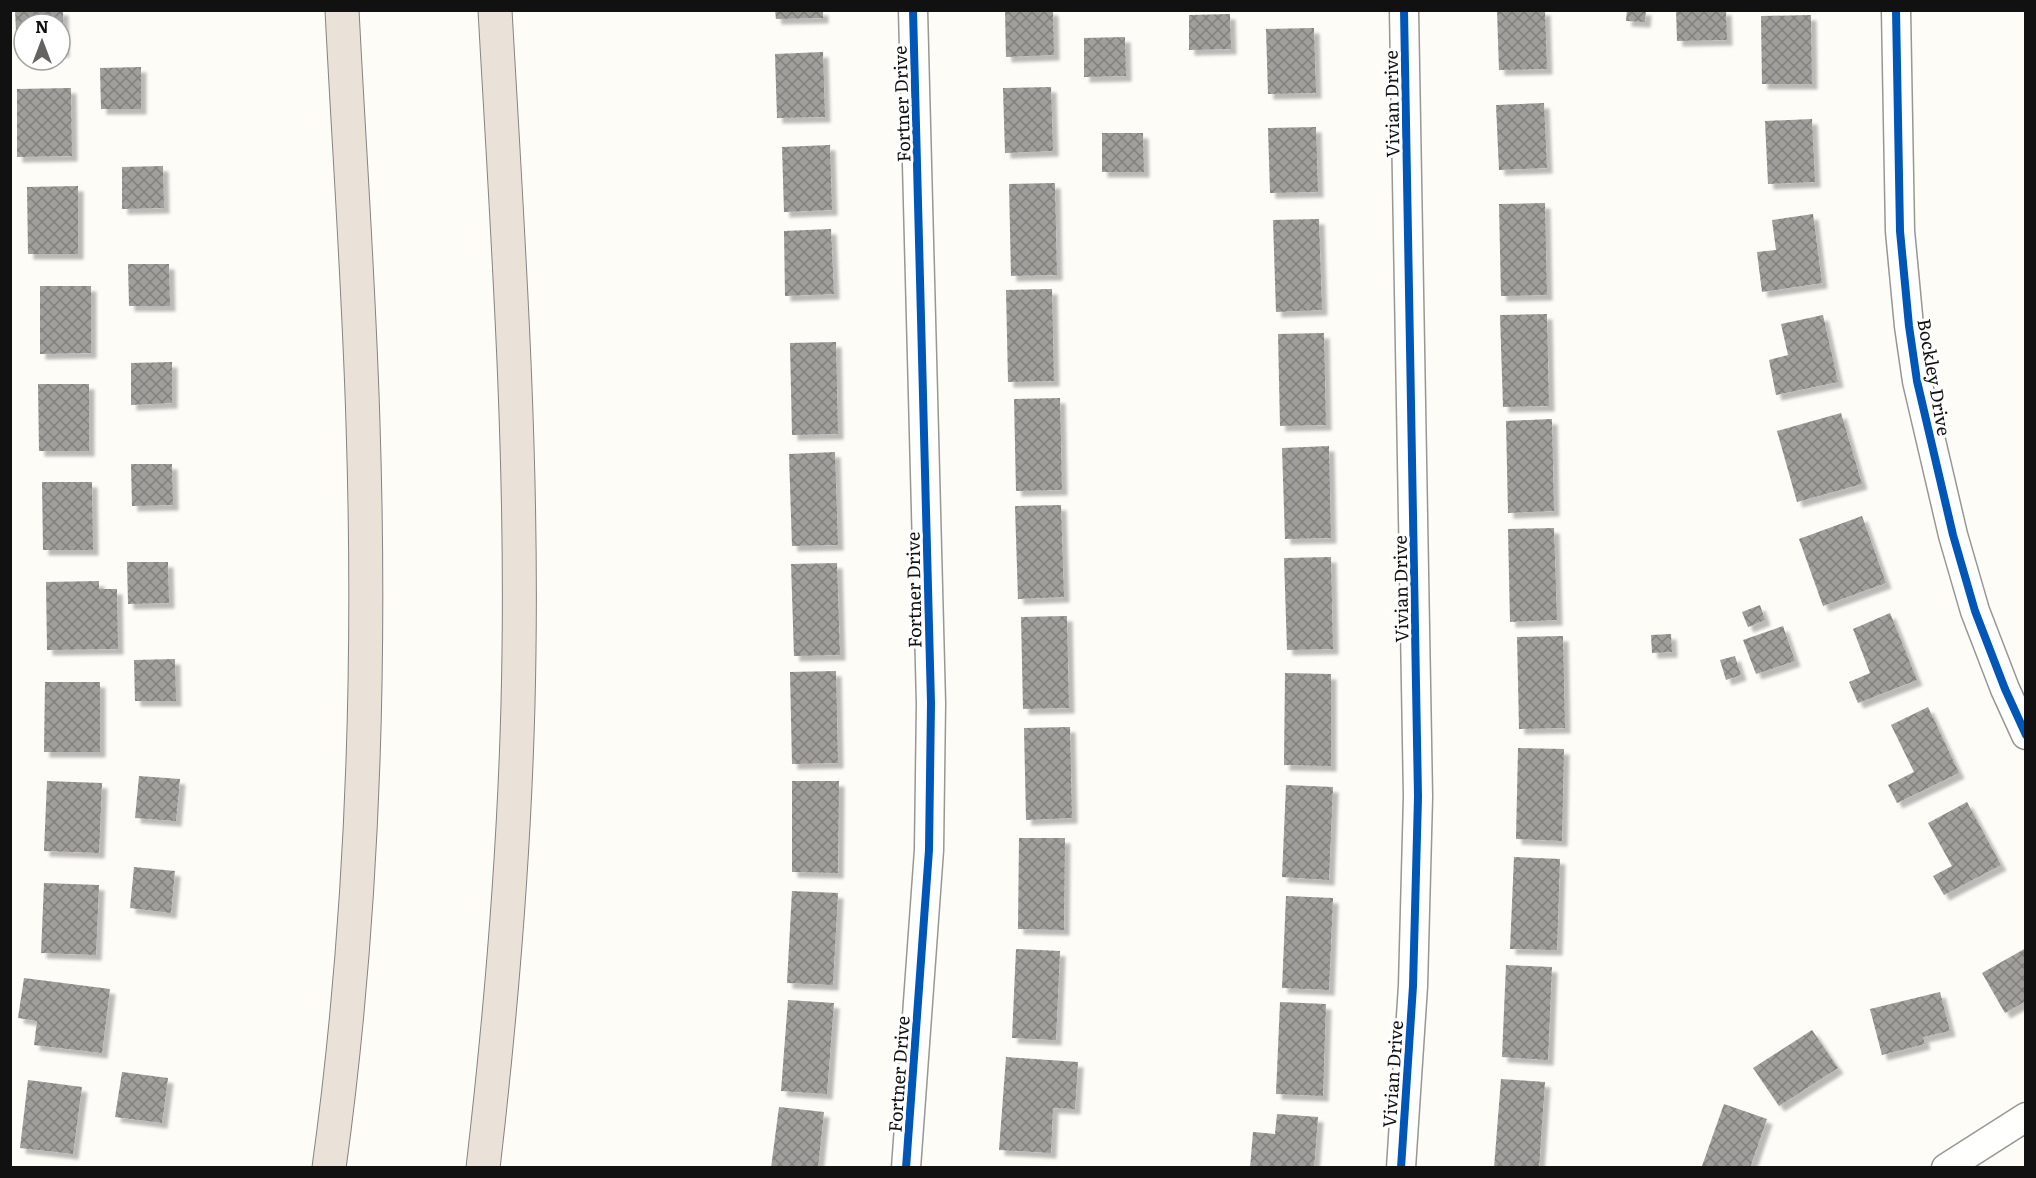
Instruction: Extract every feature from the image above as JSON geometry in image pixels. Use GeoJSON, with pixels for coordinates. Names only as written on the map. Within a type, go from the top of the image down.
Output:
{"type":"FeatureCollection","features":[{"type":"Feature","properties":{"kind":"highway"},"geometry":{"type":"LineString","coordinates":[[329,1167],[343,1066],[355,916],[364,739],[366,587],[363,423],[342,10]]}},
{"type":"Feature","properties":{"kind":"highway"},"geometry":{"type":"LineString","coordinates":[[483,1167],[507,932],[513,838],[519,650],[515,421],[495,10]]}},
{"type":"Feature","properties":{"kind":"street","name":"Fortner Drive"},"geometry":{"type":"LineString","coordinates":[[906,1167],[929,850],[931,703],[913,10]]}},
{"type":"Feature","properties":{"kind":"street","name":"Vivian Drive"},"geometry":{"type":"LineString","coordinates":[[1401,1167],[1413,986],[1418,797],[1404,10]]}},
{"type":"Feature","properties":{"kind":"street","name":"Bockley Drive"},"geometry":{"type":"LineString","coordinates":[[1896,10],[1900,231],[1917,381],[1953,535],[1976,611],[2025,735]]}},
{"type":"Feature","properties":{"kind":"street"},"geometry":{"type":"LineString","coordinates":[[1946,1167],[2025,1117]]}},
{"type":"Feature","properties":{"kind":"building"},"geometry":{"type":"Polygon","coordinates":[[[15,10],[63,10],[63,12],[15,12],[15,10]]]}},
{"type":"Feature","properties":{"kind":"building"},"geometry":{"type":"Polygon","coordinates":[[[775,10],[823,10],[823,18],[776,19],[775,10]]]}},
{"type":"Feature","properties":{"kind":"building"},"geometry":{"type":"Polygon","coordinates":[[[1005,10],[1053,10],[1054,55],[1006,57],[1005,10]]]}},
{"type":"Feature","properties":{"kind":"building"},"geometry":{"type":"Polygon","coordinates":[[[1497,10],[1545,10],[1547,69],[1499,70],[1497,10]]]}},
{"type":"Feature","properties":{"kind":"building"},"geometry":{"type":"Polygon","coordinates":[[[1627,10],[1646,10],[1645,22],[1626,21],[1627,10]]]}},
{"type":"Feature","properties":{"kind":"building"},"geometry":{"type":"Polygon","coordinates":[[[1676,10],[1726,10],[1727,40],[1677,41],[1676,10]]]}},
{"type":"Feature","properties":{"kind":"building"},"geometry":{"type":"Polygon","coordinates":[[[1230,14],[1231,49],[1189,50],[1189,15],[1230,14]]]}},
{"type":"Feature","properties":{"kind":"building"},"geometry":{"type":"Polygon","coordinates":[[[1811,15],[1812,84],[1762,84],[1761,16],[1811,15]]]}},
{"type":"Feature","properties":{"kind":"building"},"geometry":{"type":"Polygon","coordinates":[[[1314,28],[1316,93],[1268,94],[1266,29],[1314,28]]]}},
{"type":"Feature","properties":{"kind":"building"},"geometry":{"type":"Polygon","coordinates":[[[1125,37],[1126,76],[1084,77],[1084,38],[1125,37]]]}},
{"type":"Feature","properties":{"kind":"building"},"geometry":{"type":"Polygon","coordinates":[[[823,52],[825,117],[777,118],[775,54],[823,52]]]}},
{"type":"Feature","properties":{"kind":"building"},"geometry":{"type":"Polygon","coordinates":[[[141,67],[141,109],[101,109],[100,68],[141,67]]]}},
{"type":"Feature","properties":{"kind":"building"},"geometry":{"type":"Polygon","coordinates":[[[1051,87],[1053,151],[1005,153],[1003,88],[1051,87]]]}},
{"type":"Feature","properties":{"kind":"building"},"geometry":{"type":"Polygon","coordinates":[[[71,88],[72,156],[17,157],[17,89],[71,88]]]}},
{"type":"Feature","properties":{"kind":"building"},"geometry":{"type":"Polygon","coordinates":[[[1544,103],[1547,168],[1499,170],[1496,105],[1544,103]]]}},
{"type":"Feature","properties":{"kind":"building"},"geometry":{"type":"Polygon","coordinates":[[[1812,119],[1815,182],[1768,184],[1765,121],[1812,119]]]}},
{"type":"Feature","properties":{"kind":"building"},"geometry":{"type":"Polygon","coordinates":[[[1316,127],[1318,192],[1270,193],[1268,128],[1316,127]]]}},
{"type":"Feature","properties":{"kind":"building"},"geometry":{"type":"Polygon","coordinates":[[[1102,133],[1143,133],[1144,172],[1102,172],[1102,133]]]}},
{"type":"Feature","properties":{"kind":"building"},"geometry":{"type":"Polygon","coordinates":[[[830,145],[832,210],[784,212],[782,147],[830,145]]]}},
{"type":"Feature","properties":{"kind":"building"},"geometry":{"type":"Polygon","coordinates":[[[163,166],[164,208],[122,209],[122,167],[163,166]]]}},
{"type":"Feature","properties":{"kind":"building"},"geometry":{"type":"Polygon","coordinates":[[[1055,183],[1057,275],[1011,276],[1009,184],[1055,183]]]}},
{"type":"Feature","properties":{"kind":"building"},"geometry":{"type":"Polygon","coordinates":[[[78,186],[78,254],[28,254],[27,187],[78,186]]]}},
{"type":"Feature","properties":{"kind":"building"},"geometry":{"type":"Polygon","coordinates":[[[1545,203],[1547,295],[1501,296],[1499,204],[1545,203]]]}},
{"type":"Feature","properties":{"kind":"building"},"geometry":{"type":"Polygon","coordinates":[[[1813,214],[1822,283],[1762,292],[1757,252],[1776,250],[1772,220],[1813,214]]]}},
{"type":"Feature","properties":{"kind":"building"},"geometry":{"type":"Polygon","coordinates":[[[1319,219],[1322,310],[1276,312],[1273,220],[1319,219]]]}},
{"type":"Feature","properties":{"kind":"building"},"geometry":{"type":"Polygon","coordinates":[[[831,229],[834,294],[785,296],[784,231],[831,229]]]}},
{"type":"Feature","properties":{"kind":"building"},"geometry":{"type":"Polygon","coordinates":[[[128,264],[169,264],[170,306],[129,306],[128,264]]]}},
{"type":"Feature","properties":{"kind":"building"},"geometry":{"type":"Polygon","coordinates":[[[40,286],[91,286],[91,353],[40,354],[40,286]]]}},
{"type":"Feature","properties":{"kind":"building"},"geometry":{"type":"Polygon","coordinates":[[[1052,289],[1054,381],[1008,382],[1006,290],[1052,289]]]}},
{"type":"Feature","properties":{"kind":"building"},"geometry":{"type":"Polygon","coordinates":[[[1547,314],[1549,406],[1503,407],[1500,315],[1547,314]]]}},
{"type":"Feature","properties":{"kind":"building"},"geometry":{"type":"Polygon","coordinates":[[[1823,315],[1838,382],[1776,395],[1769,360],[1788,355],[1781,324],[1823,315]]]}},
{"type":"Feature","properties":{"kind":"building"},"geometry":{"type":"Polygon","coordinates":[[[1324,333],[1326,425],[1280,426],[1278,334],[1324,333]]]}},
{"type":"Feature","properties":{"kind":"building"},"geometry":{"type":"Polygon","coordinates":[[[836,342],[838,434],[792,435],[790,343],[836,342]]]}},
{"type":"Feature","properties":{"kind":"building"},"geometry":{"type":"Polygon","coordinates":[[[172,362],[172,403],[131,405],[131,363],[172,362]]]}},
{"type":"Feature","properties":{"kind":"building"},"geometry":{"type":"Polygon","coordinates":[[[38,384],[89,384],[89,451],[39,451],[38,384]]]}},
{"type":"Feature","properties":{"kind":"building"},"geometry":{"type":"Polygon","coordinates":[[[1060,398],[1062,490],[1016,491],[1014,399],[1060,398]]]}},
{"type":"Feature","properties":{"kind":"building"},"geometry":{"type":"Polygon","coordinates":[[[1841,413],[1862,484],[1797,502],[1777,431],[1841,413]]]}},
{"type":"Feature","properties":{"kind":"building"},"geometry":{"type":"Polygon","coordinates":[[[1552,419],[1554,511],[1508,513],[1506,421],[1552,419]]]}},
{"type":"Feature","properties":{"kind":"building"},"geometry":{"type":"Polygon","coordinates":[[[1329,446],[1331,538],[1285,539],[1282,448],[1329,446]]]}},
{"type":"Feature","properties":{"kind":"building"},"geometry":{"type":"Polygon","coordinates":[[[835,452],[838,545],[792,546],[789,454],[835,452]]]}},
{"type":"Feature","properties":{"kind":"building"},"geometry":{"type":"Polygon","coordinates":[[[131,464],[172,464],[173,505],[132,506],[131,464]]]}},
{"type":"Feature","properties":{"kind":"building"},"geometry":{"type":"Polygon","coordinates":[[[42,482],[92,482],[93,550],[43,550],[42,482]]]}},
{"type":"Feature","properties":{"kind":"building"},"geometry":{"type":"Polygon","coordinates":[[[1061,505],[1064,597],[1018,599],[1015,506],[1061,505]]]}},
{"type":"Feature","properties":{"kind":"building"},"geometry":{"type":"Polygon","coordinates":[[[1862,516],[1886,583],[1823,606],[1799,539],[1862,516]]]}},
{"type":"Feature","properties":{"kind":"building"},"geometry":{"type":"Polygon","coordinates":[[[1554,528],[1557,620],[1510,622],[1508,529],[1554,528]]]}},
{"type":"Feature","properties":{"kind":"building"},"geometry":{"type":"Polygon","coordinates":[[[1331,557],[1333,649],[1287,650],[1284,558],[1331,557]]]}},
{"type":"Feature","properties":{"kind":"building"},"geometry":{"type":"Polygon","coordinates":[[[127,562],[168,562],[169,603],[128,604],[127,562]]]}},
{"type":"Feature","properties":{"kind":"building"},"geometry":{"type":"Polygon","coordinates":[[[837,563],[840,655],[794,656],[791,564],[837,563]]]}},
{"type":"Feature","properties":{"kind":"building"},"geometry":{"type":"Polygon","coordinates":[[[99,581],[99,589],[117,589],[118,649],[47,650],[46,582],[99,581]]]}},
{"type":"Feature","properties":{"kind":"building"},"geometry":{"type":"Polygon","coordinates":[[[1760,605],[1765,620],[1748,627],[1742,612],[1760,605]]]}},
{"type":"Feature","properties":{"kind":"building"},"geometry":{"type":"Polygon","coordinates":[[[1890,613],[1917,680],[1858,703],[1849,682],[1870,673],[1853,629],[1890,613]]]}},
{"type":"Feature","properties":{"kind":"building"},"geometry":{"type":"Polygon","coordinates":[[[1067,616],[1069,708],[1023,709],[1021,617],[1067,616]]]}},
{"type":"Feature","properties":{"kind":"building"},"geometry":{"type":"Polygon","coordinates":[[[1783,626],[1795,661],[1756,674],[1743,640],[1783,626]]]}},
{"type":"Feature","properties":{"kind":"building"},"geometry":{"type":"Polygon","coordinates":[[[1671,634],[1672,652],[1652,653],[1651,635],[1671,634]]]}},
{"type":"Feature","properties":{"kind":"building"},"geometry":{"type":"Polygon","coordinates":[[[1563,636],[1565,728],[1519,729],[1517,637],[1563,636]]]}},
{"type":"Feature","properties":{"kind":"building"},"geometry":{"type":"Polygon","coordinates":[[[1735,656],[1741,675],[1726,680],[1720,660],[1735,656]]]}},
{"type":"Feature","properties":{"kind":"building"},"geometry":{"type":"Polygon","coordinates":[[[175,659],[176,701],[135,701],[134,660],[175,659]]]}},
{"type":"Feature","properties":{"kind":"building"},"geometry":{"type":"Polygon","coordinates":[[[836,671],[838,763],[792,764],[790,672],[836,671]]]}},
{"type":"Feature","properties":{"kind":"building"},"geometry":{"type":"Polygon","coordinates":[[[1285,673],[1331,674],[1331,766],[1284,765],[1285,673]]]}},
{"type":"Feature","properties":{"kind":"building"},"geometry":{"type":"Polygon","coordinates":[[[45,682],[100,682],[100,752],[44,752],[45,682]]]}},
{"type":"Feature","properties":{"kind":"building"},"geometry":{"type":"Polygon","coordinates":[[[1928,707],[1959,773],[1897,803],[1888,785],[1914,772],[1891,725],[1928,707]]]}},
{"type":"Feature","properties":{"kind":"building"},"geometry":{"type":"Polygon","coordinates":[[[1070,727],[1072,818],[1026,820],[1024,728],[1070,727]]]}},
{"type":"Feature","properties":{"kind":"building"},"geometry":{"type":"Polygon","coordinates":[[[1518,748],[1564,749],[1562,841],[1516,839],[1518,748]]]}},
{"type":"Feature","properties":{"kind":"building"},"geometry":{"type":"Polygon","coordinates":[[[139,776],[180,779],[176,821],[135,818],[139,776]]]}},
{"type":"Feature","properties":{"kind":"building"},"geometry":{"type":"Polygon","coordinates":[[[47,781],[102,783],[99,853],[44,851],[47,781]]]}},
{"type":"Feature","properties":{"kind":"building"},"geometry":{"type":"Polygon","coordinates":[[[792,781],[839,781],[838,873],[792,872],[792,781]]]}},
{"type":"Feature","properties":{"kind":"building"},"geometry":{"type":"Polygon","coordinates":[[[1286,785],[1333,787],[1329,880],[1282,877],[1286,785]]]}},
{"type":"Feature","properties":{"kind":"building"},"geometry":{"type":"Polygon","coordinates":[[[1967,802],[2001,865],[1944,895],[1933,876],[1952,866],[1928,823],[1967,802]]]}},
{"type":"Feature","properties":{"kind":"building"},"geometry":{"type":"Polygon","coordinates":[[[1019,838],[1065,838],[1064,930],[1018,929],[1019,838]]]}},
{"type":"Feature","properties":{"kind":"building"},"geometry":{"type":"Polygon","coordinates":[[[1514,857],[1560,859],[1557,950],[1510,949],[1514,857]]]}},
{"type":"Feature","properties":{"kind":"building"},"geometry":{"type":"Polygon","coordinates":[[[134,867],[175,871],[171,913],[130,908],[134,867]]]}},
{"type":"Feature","properties":{"kind":"building"},"geometry":{"type":"Polygon","coordinates":[[[44,883],[99,885],[96,955],[41,953],[44,883]]]}},
{"type":"Feature","properties":{"kind":"building"},"geometry":{"type":"Polygon","coordinates":[[[792,891],[838,893],[833,985],[787,983],[792,891]]]}},
{"type":"Feature","properties":{"kind":"building"},"geometry":{"type":"Polygon","coordinates":[[[1286,896],[1333,898],[1329,990],[1282,988],[1286,896]]]}},
{"type":"Feature","properties":{"kind":"building"},"geometry":{"type":"Polygon","coordinates":[[[2026,948],[2026,1001],[2005,1013],[1982,973],[2026,948]]]}},
{"type":"Feature","properties":{"kind":"building"},"geometry":{"type":"Polygon","coordinates":[[[1016,949],[1060,951],[1056,1040],[1012,1038],[1016,949]]]}},
{"type":"Feature","properties":{"kind":"building"},"geometry":{"type":"Polygon","coordinates":[[[1506,965],[1552,967],[1548,1060],[1502,1057],[1506,965]]]}},
{"type":"Feature","properties":{"kind":"building"},"geometry":{"type":"Polygon","coordinates":[[[24,978],[110,989],[102,1053],[34,1045],[37,1021],[18,1018],[24,978]]]}},
{"type":"Feature","properties":{"kind":"building"},"geometry":{"type":"Polygon","coordinates":[[[1940,992],[1950,1031],[1923,1037],[1925,1044],[1882,1055],[1870,1009],[1940,992]]]}},
{"type":"Feature","properties":{"kind":"building"},"geometry":{"type":"Polygon","coordinates":[[[788,1000],[834,1003],[827,1094],[781,1091],[788,1000]]]}},
{"type":"Feature","properties":{"kind":"building"},"geometry":{"type":"Polygon","coordinates":[[[1280,1002],[1326,1004],[1323,1096],[1276,1094],[1280,1002]]]}},
{"type":"Feature","properties":{"kind":"building"},"geometry":{"type":"Polygon","coordinates":[[[1812,1030],[1838,1068],[1779,1106],[1753,1068],[1812,1030]]]}},
{"type":"Feature","properties":{"kind":"building"},"geometry":{"type":"Polygon","coordinates":[[[1006,1057],[1078,1062],[1075,1109],[1053,1108],[1051,1153],[999,1150],[1006,1057]]]}},
{"type":"Feature","properties":{"kind":"building"},"geometry":{"type":"Polygon","coordinates":[[[122,1072],[168,1078],[162,1123],[115,1117],[122,1072]]]}},
{"type":"Feature","properties":{"kind":"building"},"geometry":{"type":"Polygon","coordinates":[[[1501,1079],[1545,1082],[1539,1168],[1494,1168],[1501,1079]]]}},
{"type":"Feature","properties":{"kind":"building"},"geometry":{"type":"Polygon","coordinates":[[[28,1080],[82,1087],[73,1154],[20,1148],[28,1080]]]}},
{"type":"Feature","properties":{"kind":"building"},"geometry":{"type":"Polygon","coordinates":[[[1724,1104],[1767,1119],[1750,1168],[1702,1166],[1724,1104]]]}},
{"type":"Feature","properties":{"kind":"building"},"geometry":{"type":"Polygon","coordinates":[[[779,1107],[824,1112],[818,1168],[771,1168],[779,1107]]]}},
{"type":"Feature","properties":{"kind":"building"},"geometry":{"type":"Polygon","coordinates":[[[1277,1114],[1318,1117],[1314,1168],[1250,1168],[1253,1132],[1275,1134],[1277,1114]]]}},
{"type":"Feature","properties":{"kind":"cycle path"},"geometry":{"type":"LineString","coordinates":[[906,1168],[929,850],[931,703],[913,10]]}},
{"type":"Feature","properties":{"kind":"cycle path"},"geometry":{"type":"LineString","coordinates":[[1401,1168],[1413,986],[1418,797],[1404,10]]}},
{"type":"Feature","properties":{"kind":"cycle path"},"geometry":{"type":"LineString","coordinates":[[1896,10],[1900,231],[1917,381],[1953,535],[1975,611],[2005,689],[2026,735]]}}]}
